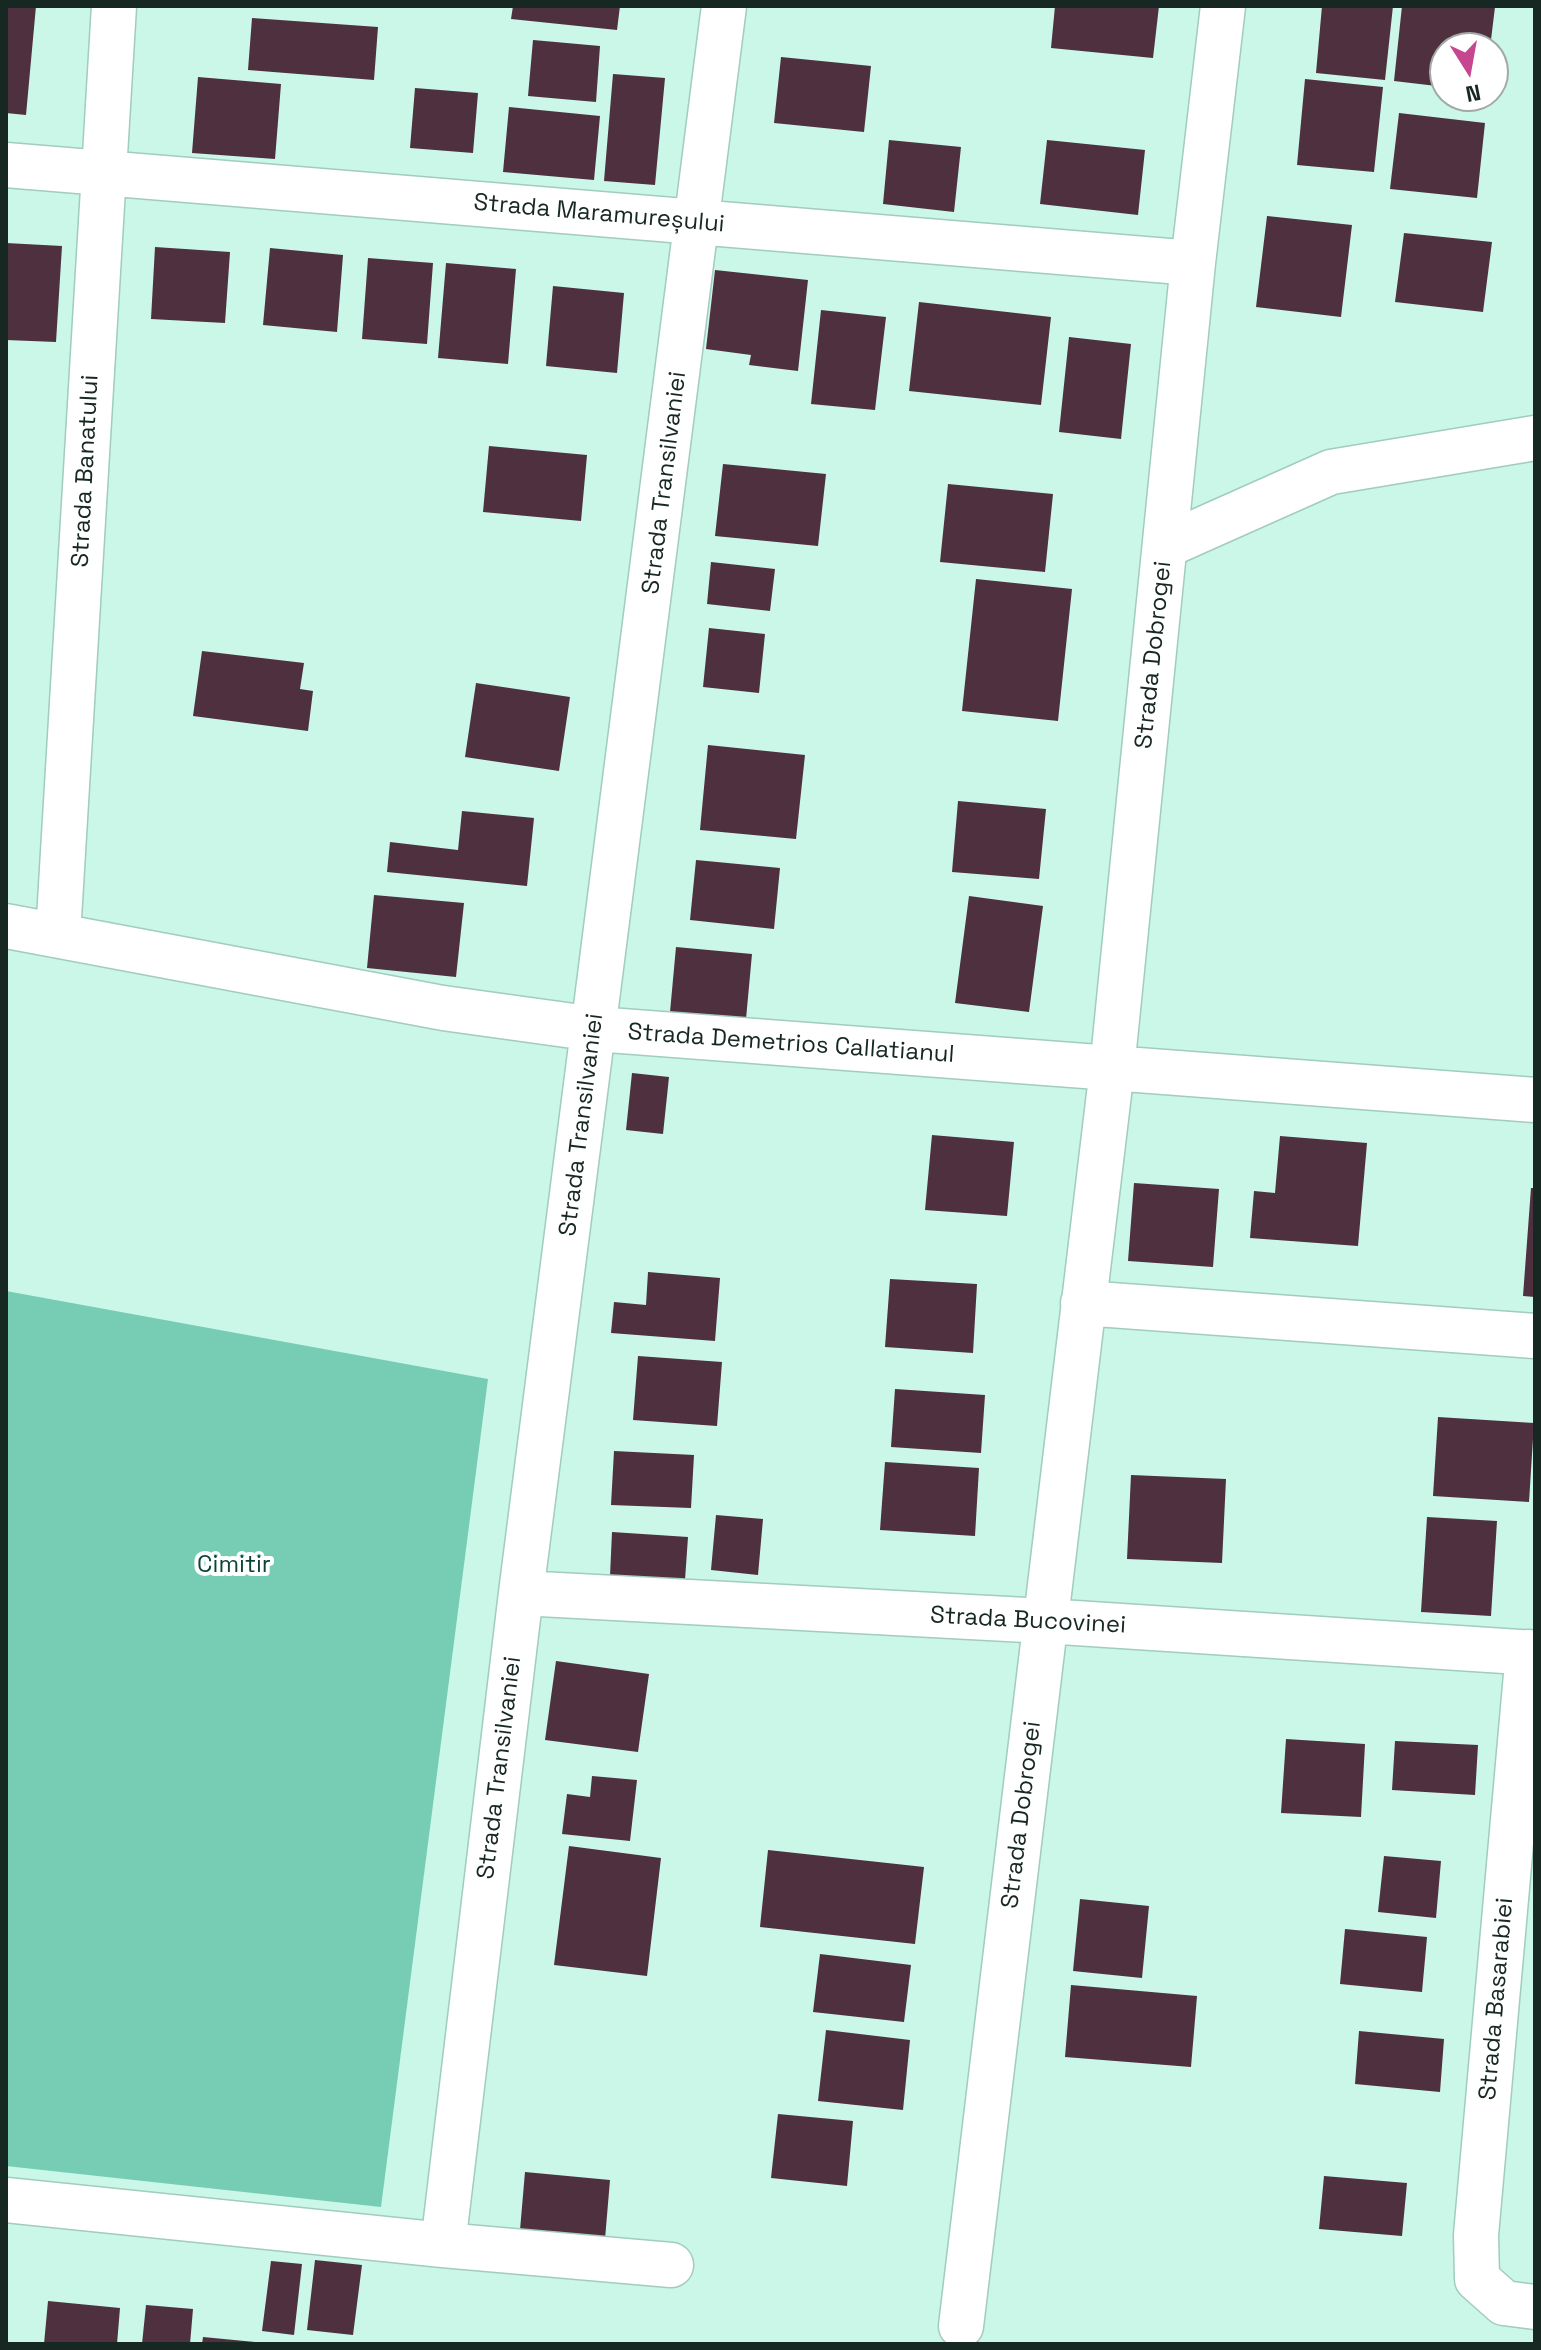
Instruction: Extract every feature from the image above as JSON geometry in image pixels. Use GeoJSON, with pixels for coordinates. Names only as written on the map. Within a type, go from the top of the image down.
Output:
{"type":"FeatureCollection","features":[{"type":"Feature","properties":{"kind":"street","name":"Strada Banatului"},"geometry":{"type":"LineString","coordinates":[[58,935],[114,6]]}},
{"type":"Feature","properties":{"kind":"street","name":"Strada Transilvaniei"},"geometry":{"type":"LineString","coordinates":[[443,2245],[521,1593],[724,6]]}},
{"type":"Feature","properties":{"kind":"street","name":"Strada Dobrogei"},"geometry":{"type":"LineString","coordinates":[[961,2326],[1112,1069],[1193,263],[1223,6]]}},
{"type":"Feature","properties":{"kind":"street","name":"Strada Maramureșului"},"geometry":{"type":"LineString","coordinates":[[6,165],[1193,263]]}},
{"type":"Feature","properties":{"kind":"street"},"geometry":{"type":"LineString","coordinates":[[1165,546],[1331,472],[1535,438]]}},
{"type":"Feature","properties":{"kind":"street","name":"Strada Demetrios Callatianul"},"geometry":{"type":"LineString","coordinates":[[6,926],[443,1008],[595,1029],[1535,1100]]}},
{"type":"Feature","properties":{"kind":"street"},"geometry":{"type":"LineString","coordinates":[[1083,1303],[1535,1336]]}},
{"type":"Feature","properties":{"kind":"street","name":"Strada Bucovinei"},"geometry":{"type":"LineString","coordinates":[[521,1593],[1045,1621],[1532,1653]]}},
{"type":"Feature","properties":{"kind":"street","name":"Strada Basarabiei"},"geometry":{"type":"LineString","coordinates":[[1532,1653],[1476,2235],[1477,2279],[1504,2303],[1535,2307]]}},
{"type":"Feature","properties":{"kind":"street"},"geometry":{"type":"LineString","coordinates":[[6,2200],[671,2265]]}},
{"type":"Feature","properties":{"kind":"green space","name":"Cimitir"},"geometry":{"type":"Polygon","coordinates":[[[6,1291],[488,1379],[381,2207],[6,2166],[6,1291]]]}},
{"type":"Feature","properties":{"kind":"building"},"geometry":{"type":"Polygon","coordinates":[[[6,6],[36,6],[26,115],[6,113],[6,6]]]}},
{"type":"Feature","properties":{"kind":"building"},"geometry":{"type":"Polygon","coordinates":[[[513,6],[620,6],[617,30],[511,19],[513,6]]]}},
{"type":"Feature","properties":{"kind":"building"},"geometry":{"type":"Polygon","coordinates":[[[1055,6],[1159,6],[1153,58],[1051,48],[1055,6]]]}},
{"type":"Feature","properties":{"kind":"building"},"geometry":{"type":"Polygon","coordinates":[[[1322,6],[1393,6],[1385,80],[1316,73],[1322,6]]]}},
{"type":"Feature","properties":{"kind":"building"},"geometry":{"type":"Polygon","coordinates":[[[1402,6],[1495,7],[1492,32],[1429,32],[1429,85],[1394,81],[1402,6]]]}},
{"type":"Feature","properties":{"kind":"building"},"geometry":{"type":"Polygon","coordinates":[[[252,18],[378,27],[374,80],[248,70],[252,18]]]}},
{"type":"Feature","properties":{"kind":"building"},"geometry":{"type":"Polygon","coordinates":[[[533,40],[600,46],[596,102],[528,96],[533,40]]]}},
{"type":"Feature","properties":{"kind":"building"},"geometry":{"type":"Polygon","coordinates":[[[781,57],[871,66],[864,132],[774,123],[781,57]]]}},
{"type":"Feature","properties":{"kind":"building"},"geometry":{"type":"Polygon","coordinates":[[[613,74],[665,78],[655,185],[604,181],[613,74]]]}},
{"type":"Feature","properties":{"kind":"building"},"geometry":{"type":"Polygon","coordinates":[[[198,77],[281,84],[275,159],[192,153],[198,77]]]}},
{"type":"Feature","properties":{"kind":"building"},"geometry":{"type":"Polygon","coordinates":[[[1305,79],[1383,87],[1374,172],[1297,165],[1305,79]]]}},
{"type":"Feature","properties":{"kind":"building"},"geometry":{"type":"Polygon","coordinates":[[[415,88],[478,93],[473,153],[410,148],[415,88]]]}},
{"type":"Feature","properties":{"kind":"building"},"geometry":{"type":"Polygon","coordinates":[[[509,107],[600,116],[594,180],[503,172],[509,107]]]}},
{"type":"Feature","properties":{"kind":"building"},"geometry":{"type":"Polygon","coordinates":[[[1399,113],[1485,123],[1477,198],[1390,189],[1399,113]]]}},
{"type":"Feature","properties":{"kind":"building"},"geometry":{"type":"Polygon","coordinates":[[[889,140],[961,147],[954,212],[883,204],[889,140]]]}},
{"type":"Feature","properties":{"kind":"building"},"geometry":{"type":"Polygon","coordinates":[[[1047,140],[1145,150],[1138,215],[1040,204],[1047,140]]]}},
{"type":"Feature","properties":{"kind":"building"},"geometry":{"type":"Polygon","coordinates":[[[1267,216],[1352,225],[1341,317],[1256,307],[1267,216]]]}},
{"type":"Feature","properties":{"kind":"building"},"geometry":{"type":"Polygon","coordinates":[[[1404,233],[1492,242],[1483,312],[1395,302],[1404,233]]]}},
{"type":"Feature","properties":{"kind":"building"},"geometry":{"type":"Polygon","coordinates":[[[6,243],[62,246],[56,342],[6,340],[6,243]]]}},
{"type":"Feature","properties":{"kind":"building"},"geometry":{"type":"Polygon","coordinates":[[[155,247],[230,252],[225,323],[151,319],[155,247]]]}},
{"type":"Feature","properties":{"kind":"building"},"geometry":{"type":"Polygon","coordinates":[[[270,248],[343,255],[337,332],[263,325],[270,248]]]}},
{"type":"Feature","properties":{"kind":"building"},"geometry":{"type":"Polygon","coordinates":[[[368,258],[433,263],[427,344],[362,339],[368,258]]]}},
{"type":"Feature","properties":{"kind":"building"},"geometry":{"type":"Polygon","coordinates":[[[446,263],[516,269],[508,364],[438,358],[446,263]]]}},
{"type":"Feature","properties":{"kind":"building"},"geometry":{"type":"Polygon","coordinates":[[[715,270],[808,280],[798,371],[749,365],[751,355],[706,349],[715,270]]]}},
{"type":"Feature","properties":{"kind":"building"},"geometry":{"type":"Polygon","coordinates":[[[553,286],[624,293],[617,373],[546,366],[553,286]]]}},
{"type":"Feature","properties":{"kind":"building"},"geometry":{"type":"Polygon","coordinates":[[[919,302],[1051,317],[1041,405],[909,391],[919,302]]]}},
{"type":"Feature","properties":{"kind":"building"},"geometry":{"type":"Polygon","coordinates":[[[821,310],[886,317],[875,410],[811,404],[821,310]]]}},
{"type":"Feature","properties":{"kind":"building"},"geometry":{"type":"Polygon","coordinates":[[[1069,337],[1131,344],[1121,439],[1059,432],[1069,337]]]}},
{"type":"Feature","properties":{"kind":"building"},"geometry":{"type":"Polygon","coordinates":[[[489,446],[587,455],[581,521],[483,512],[489,446]]]}},
{"type":"Feature","properties":{"kind":"building"},"geometry":{"type":"Polygon","coordinates":[[[723,464],[826,474],[818,546],[715,536],[723,464]]]}},
{"type":"Feature","properties":{"kind":"building"},"geometry":{"type":"Polygon","coordinates":[[[948,484],[1053,494],[1045,572],[940,562],[948,484]]]}},
{"type":"Feature","properties":{"kind":"building"},"geometry":{"type":"Polygon","coordinates":[[[711,562],[775,569],[770,611],[707,604],[711,562]]]}},
{"type":"Feature","properties":{"kind":"building"},"geometry":{"type":"Polygon","coordinates":[[[976,579],[1072,589],[1058,721],[962,711],[976,579]]]}},
{"type":"Feature","properties":{"kind":"building"},"geometry":{"type":"Polygon","coordinates":[[[709,628],[765,634],[759,693],[703,687],[709,628]]]}},
{"type":"Feature","properties":{"kind":"building"},"geometry":{"type":"Polygon","coordinates":[[[202,651],[304,663],[300,689],[313,691],[308,731],[193,716],[202,651]]]}},
{"type":"Feature","properties":{"kind":"building"},"geometry":{"type":"Polygon","coordinates":[[[476,683],[570,697],[559,771],[465,757],[476,683]]]}},
{"type":"Feature","properties":{"kind":"building"},"geometry":{"type":"Polygon","coordinates":[[[708,745],[805,755],[796,839],[700,830],[708,745]]]}},
{"type":"Feature","properties":{"kind":"building"},"geometry":{"type":"Polygon","coordinates":[[[958,801],[1046,809],[1039,879],[952,872],[958,801]]]}},
{"type":"Feature","properties":{"kind":"building"},"geometry":{"type":"Polygon","coordinates":[[[462,811],[534,818],[527,886],[387,872],[390,842],[458,850],[462,811]]]}},
{"type":"Feature","properties":{"kind":"building"},"geometry":{"type":"Polygon","coordinates":[[[696,860],[780,868],[774,929],[690,920],[696,860]]]}},
{"type":"Feature","properties":{"kind":"building"},"geometry":{"type":"Polygon","coordinates":[[[374,895],[464,903],[456,977],[367,968],[374,895]]]}},
{"type":"Feature","properties":{"kind":"building"},"geometry":{"type":"Polygon","coordinates":[[[969,896],[1043,906],[1029,1012],[955,1003],[969,896]]]}},
{"type":"Feature","properties":{"kind":"building"},"geometry":{"type":"Polygon","coordinates":[[[676,947],[752,954],[746,1019],[670,1012],[676,947]]]}},
{"type":"Feature","properties":{"kind":"building"},"geometry":{"type":"Polygon","coordinates":[[[632,1073],[669,1077],[663,1134],[626,1130],[632,1073]]]}},
{"type":"Feature","properties":{"kind":"building"},"geometry":{"type":"Polygon","coordinates":[[[932,1135],[1014,1142],[1007,1216],[925,1210],[932,1135]]]}},
{"type":"Feature","properties":{"kind":"building"},"geometry":{"type":"Polygon","coordinates":[[[1280,1136],[1367,1143],[1358,1246],[1250,1238],[1254,1191],[1275,1193],[1280,1136]]]}},
{"type":"Feature","properties":{"kind":"building"},"geometry":{"type":"Polygon","coordinates":[[[1134,1183],[1219,1189],[1213,1267],[1128,1261],[1134,1183]]]}},
{"type":"Feature","properties":{"kind":"building"},"geometry":{"type":"Polygon","coordinates":[[[1531,1188],[1535,1188],[1535,1297],[1523,1296],[1531,1188]]]}},
{"type":"Feature","properties":{"kind":"building"},"geometry":{"type":"Polygon","coordinates":[[[648,1272],[720,1278],[715,1341],[611,1333],[614,1302],[646,1305],[648,1272]]]}},
{"type":"Feature","properties":{"kind":"building"},"geometry":{"type":"Polygon","coordinates":[[[890,1279],[977,1284],[973,1353],[885,1347],[890,1279]]]}},
{"type":"Feature","properties":{"kind":"building"},"geometry":{"type":"Polygon","coordinates":[[[638,1356],[722,1362],[717,1426],[633,1420],[638,1356]]]}},
{"type":"Feature","properties":{"kind":"building"},"geometry":{"type":"Polygon","coordinates":[[[895,1389],[985,1395],[981,1453],[891,1447],[895,1389]]]}},
{"type":"Feature","properties":{"kind":"building"},"geometry":{"type":"Polygon","coordinates":[[[1438,1417],[1534,1423],[1529,1502],[1433,1496],[1438,1417]]]}},
{"type":"Feature","properties":{"kind":"building"},"geometry":{"type":"Polygon","coordinates":[[[614,1451],[694,1455],[691,1508],[611,1505],[614,1451]]]}},
{"type":"Feature","properties":{"kind":"building"},"geometry":{"type":"Polygon","coordinates":[[[885,1462],[979,1468],[975,1536],[880,1530],[885,1462]]]}},
{"type":"Feature","properties":{"kind":"building"},"geometry":{"type":"Polygon","coordinates":[[[1131,1475],[1226,1479],[1222,1563],[1127,1559],[1131,1475]]]}},
{"type":"Feature","properties":{"kind":"building"},"geometry":{"type":"Polygon","coordinates":[[[716,1515],[763,1519],[758,1575],[711,1570],[716,1515]]]}},
{"type":"Feature","properties":{"kind":"building"},"geometry":{"type":"Polygon","coordinates":[[[1427,1517],[1497,1521],[1491,1616],[1421,1612],[1427,1517]]]}},
{"type":"Feature","properties":{"kind":"building"},"geometry":{"type":"Polygon","coordinates":[[[612,1532],[688,1537],[685,1580],[610,1576],[612,1532]]]}},
{"type":"Feature","properties":{"kind":"building"},"geometry":{"type":"Polygon","coordinates":[[[556,1661],[649,1674],[638,1752],[545,1740],[556,1661]]]}},
{"type":"Feature","properties":{"kind":"building"},"geometry":{"type":"Polygon","coordinates":[[[1286,1739],[1365,1744],[1361,1817],[1281,1813],[1286,1739]]]}},
{"type":"Feature","properties":{"kind":"building"},"geometry":{"type":"Polygon","coordinates":[[[1395,1741],[1478,1745],[1475,1795],[1392,1790],[1395,1741]]]}},
{"type":"Feature","properties":{"kind":"building"},"geometry":{"type":"Polygon","coordinates":[[[592,1776],[637,1780],[630,1841],[562,1834],[567,1794],[590,1797],[592,1776]]]}},
{"type":"Feature","properties":{"kind":"building"},"geometry":{"type":"Polygon","coordinates":[[[569,1846],[661,1858],[647,1976],[554,1965],[569,1846]]]}},
{"type":"Feature","properties":{"kind":"building"},"geometry":{"type":"Polygon","coordinates":[[[768,1850],[924,1867],[915,1944],[760,1927],[768,1850]]]}},
{"type":"Feature","properties":{"kind":"building"},"geometry":{"type":"Polygon","coordinates":[[[1384,1856],[1441,1861],[1436,1918],[1378,1912],[1384,1856]]]}},
{"type":"Feature","properties":{"kind":"building"},"geometry":{"type":"Polygon","coordinates":[[[1080,1899],[1149,1906],[1142,1978],[1073,1971],[1080,1899]]]}},
{"type":"Feature","properties":{"kind":"building"},"geometry":{"type":"Polygon","coordinates":[[[1345,1929],[1427,1937],[1422,1992],[1340,1984],[1345,1929]]]}},
{"type":"Feature","properties":{"kind":"building"},"geometry":{"type":"Polygon","coordinates":[[[820,1954],[911,1965],[904,2022],[813,2012],[820,1954]]]}},
{"type":"Feature","properties":{"kind":"building"},"geometry":{"type":"Polygon","coordinates":[[[1071,1985],[1197,1996],[1191,2067],[1065,2057],[1071,1985]]]}},
{"type":"Feature","properties":{"kind":"building"},"geometry":{"type":"Polygon","coordinates":[[[826,2030],[910,2040],[903,2110],[818,2101],[826,2030]]]}},
{"type":"Feature","properties":{"kind":"building"},"geometry":{"type":"Polygon","coordinates":[[[1359,2031],[1444,2039],[1440,2092],[1355,2084],[1359,2031]]]}},
{"type":"Feature","properties":{"kind":"building"},"geometry":{"type":"Polygon","coordinates":[[[778,2114],[853,2121],[847,2186],[771,2178],[778,2114]]]}},
{"type":"Feature","properties":{"kind":"building"},"geometry":{"type":"Polygon","coordinates":[[[525,2172],[610,2180],[605,2239],[520,2230],[525,2172]]]}},
{"type":"Feature","properties":{"kind":"building"},"geometry":{"type":"Polygon","coordinates":[[[1324,2176],[1407,2183],[1402,2236],[1319,2229],[1324,2176]]]}},
{"type":"Feature","properties":{"kind":"building"},"geometry":{"type":"Polygon","coordinates":[[[315,2260],[362,2265],[353,2335],[307,2330],[315,2260]]]}},
{"type":"Feature","properties":{"kind":"building"},"geometry":{"type":"Polygon","coordinates":[[[271,2261],[302,2264],[294,2335],[262,2331],[271,2261]]]}},
{"type":"Feature","properties":{"kind":"building"},"geometry":{"type":"Polygon","coordinates":[[[48,2301],[120,2308],[117,2344],[44,2344],[48,2301]]]}},
{"type":"Feature","properties":{"kind":"building"},"geometry":{"type":"Polygon","coordinates":[[[146,2305],[193,2309],[190,2344],[142,2344],[146,2305]]]}},
{"type":"Feature","properties":{"kind":"building"},"geometry":{"type":"Polygon","coordinates":[[[203,2337],[255,2342],[255,2344],[202,2344],[203,2337]]]}}]}
